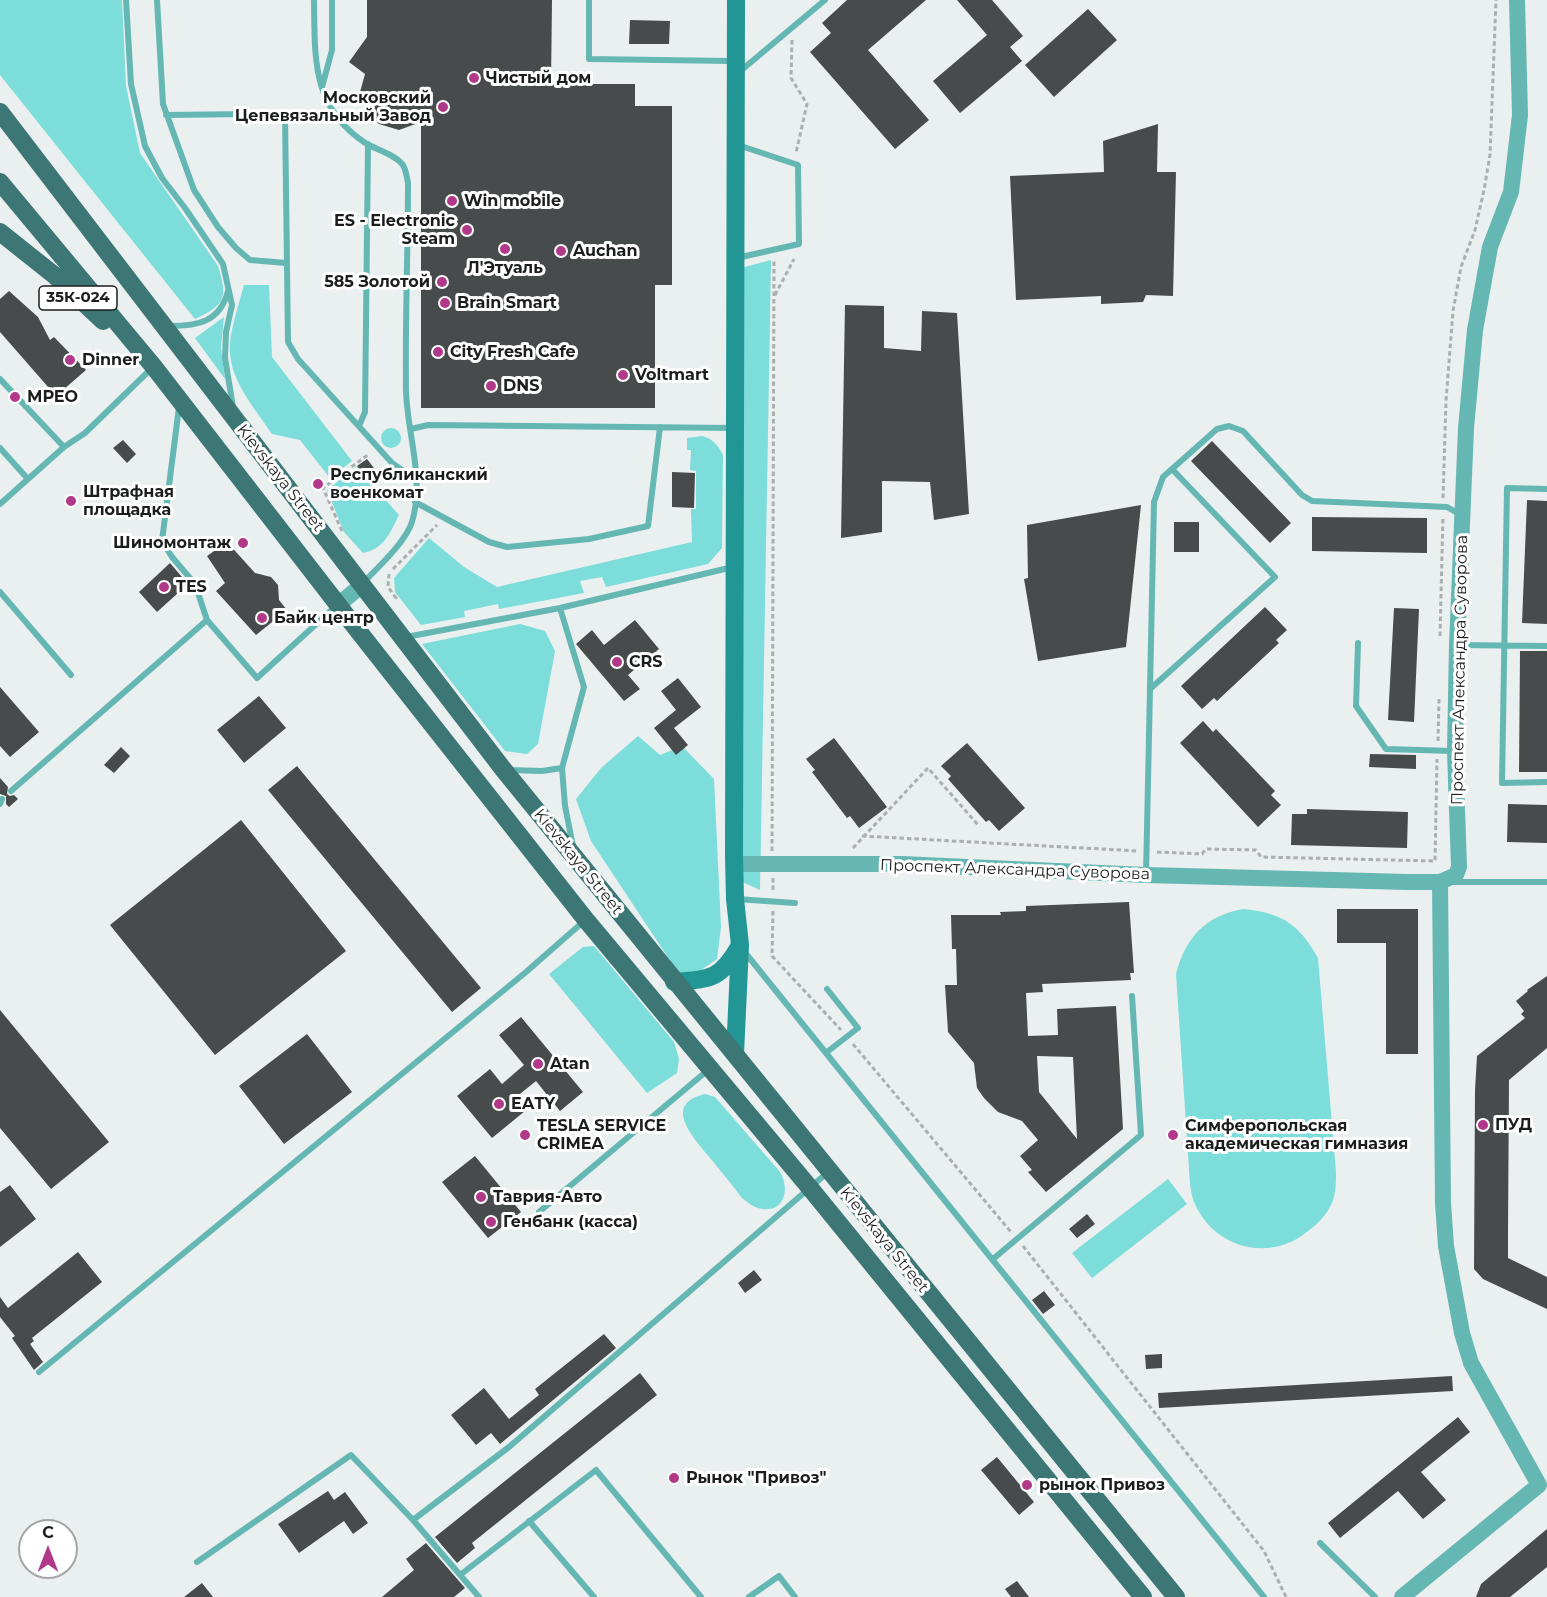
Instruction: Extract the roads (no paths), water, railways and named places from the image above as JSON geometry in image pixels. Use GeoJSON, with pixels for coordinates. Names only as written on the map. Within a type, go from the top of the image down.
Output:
{"type":"FeatureCollection","features":[{"type":"Feature","properties":{"kind":"main road"},"geometry":{"type":"LineString","coordinates":[[735,1054],[740,945],[734,864],[736,0]]}},
{"type":"Feature","properties":{"kind":"main road","name":"Kievskaya Street"},"geometry":{"type":"LineString","coordinates":[[0,112],[502,769],[1176,1597]]}},
{"type":"Feature","properties":{"kind":"main road","name":"Kievskaya Street"},"geometry":{"type":"LineString","coordinates":[[0,182],[154,367],[586,920],[810,1188],[1143,1597]]}},
{"type":"Feature","properties":{"kind":"main road","name":"35К-024"},"geometry":{"type":"LineString","coordinates":[[6,239],[54,275],[154,367]]}},
{"type":"Feature","properties":{"kind":"main road"},"geometry":{"type":"LineString","coordinates":[[674,982],[718,975],[728,965],[740,945]]}},
{"type":"Feature","properties":{"kind":"street","name":"Проспект Александра Суворова"},"geometry":{"type":"LineString","coordinates":[[734,864],[901,864],[1146,875],[1440,882],[1456,874],[1459,867],[1455,752],[1457,645],[1466,428],[1475,330],[1490,247],[1511,192],[1520,115],[1517,0]]}},
{"type":"Feature","properties":{"kind":"street"},"geometry":{"type":"LineString","coordinates":[[338,605],[362,585]]}},
{"type":"Feature","properties":{"kind":"street"},"geometry":{"type":"LineString","coordinates":[[1402,1597],[1539,1485],[1471,1363],[1462,1333],[1446,1246],[1443,1203],[1440,882]]}},
{"type":"Feature","properties":{"kind":"lane"},"geometry":{"type":"LineString","coordinates":[[126,0],[131,84],[145,146],[162,178],[223,264],[229,287],[232,305],[226,332],[225,358],[235,420]]}},
{"type":"Feature","properties":{"kind":"lane"},"geometry":{"type":"LineString","coordinates":[[157,0],[163,104],[194,190],[218,227],[250,260],[286,263]]}},
{"type":"Feature","properties":{"kind":"lane"},"geometry":{"type":"LineString","coordinates":[[314,0],[315,59],[326,100],[333,113],[347,129],[403,165],[408,183],[406,393],[416,463],[415,502],[411,524],[401,541],[362,585]]}},
{"type":"Feature","properties":{"kind":"lane"},"geometry":{"type":"LineString","coordinates":[[322,87],[332,50],[332,0]]}},
{"type":"Feature","properties":{"kind":"lane"},"geometry":{"type":"LineString","coordinates":[[588,0],[589,59],[736,68],[793,27],[825,0]]}},
{"type":"Feature","properties":{"kind":"lane"},"geometry":{"type":"LineString","coordinates":[[166,115],[333,113]]}},
{"type":"Feature","properties":{"kind":"lane"},"geometry":{"type":"LineString","coordinates":[[285,114],[288,342],[298,359],[392,464],[415,479]]}},
{"type":"Feature","properties":{"kind":"lane"},"geometry":{"type":"LineString","coordinates":[[359,426],[364,412],[368,144]]}},
{"type":"Feature","properties":{"kind":"lane"},"geometry":{"type":"LineString","coordinates":[[735,144],[798,165],[799,244],[736,258]]}},
{"type":"Feature","properties":{"kind":"lane"},"geometry":{"type":"LineString","coordinates":[[165,327],[194,326],[212,318],[225,303],[229,287]]}},
{"type":"Feature","properties":{"kind":"lane"},"geometry":{"type":"LineString","coordinates":[[0,504],[64,447],[85,433],[154,367]]}},
{"type":"Feature","properties":{"kind":"lane"},"geometry":{"type":"LineString","coordinates":[[0,379],[64,447]]}},
{"type":"Feature","properties":{"kind":"lane"},"geometry":{"type":"LineString","coordinates":[[180,401],[162,541],[172,557],[195,584],[207,620],[257,678],[338,605]]}},
{"type":"Feature","properties":{"kind":"lane"},"geometry":{"type":"LineString","coordinates":[[411,429],[428,425],[735,428]]}},
{"type":"Feature","properties":{"kind":"lane"},"geometry":{"type":"LineString","coordinates":[[1146,875],[1154,502],[1163,477],[1217,429],[1229,426],[1244,431],[1302,495],[1312,501],[1447,507],[1464,517]]}},
{"type":"Feature","properties":{"kind":"lane"},"geometry":{"type":"LineString","coordinates":[[415,502],[489,542],[507,547],[589,539],[648,526],[660,427]]}},
{"type":"Feature","properties":{"kind":"lane"},"geometry":{"type":"LineString","coordinates":[[85,433],[90,440]]}},
{"type":"Feature","properties":{"kind":"lane"},"geometry":{"type":"LineString","coordinates":[[0,448],[27,478]]}},
{"type":"Feature","properties":{"kind":"lane"},"geometry":{"type":"LineString","coordinates":[[1150,689],[1275,577],[1173,469]]}},
{"type":"Feature","properties":{"kind":"lane"},"geometry":{"type":"LineString","coordinates":[[1547,489],[1507,488],[1502,783],[1547,782]]}},
{"type":"Feature","properties":{"kind":"lane"},"geometry":{"type":"LineString","coordinates":[[401,638],[560,608],[734,567]]}},
{"type":"Feature","properties":{"kind":"lane"},"geometry":{"type":"LineString","coordinates":[[0,592],[71,675]]}},
{"type":"Feature","properties":{"kind":"lane"},"geometry":{"type":"LineString","coordinates":[[560,608],[584,687],[562,768],[565,806],[576,860]]}},
{"type":"Feature","properties":{"kind":"lane"},"geometry":{"type":"LineString","coordinates":[[11,791],[207,620]]}},
{"type":"Feature","properties":{"kind":"lane"},"geometry":{"type":"LineString","coordinates":[[1358,643],[1356,706],[1386,749],[1455,752]]}},
{"type":"Feature","properties":{"kind":"lane"},"geometry":{"type":"LineString","coordinates":[[1457,645],[1547,646]]}},
{"type":"Feature","properties":{"kind":"lane"},"geometry":{"type":"LineString","coordinates":[[502,769],[542,771],[562,768]]}},
{"type":"Feature","properties":{"kind":"lane"},"geometry":{"type":"LineString","coordinates":[[1440,882],[1547,882]]}},
{"type":"Feature","properties":{"kind":"lane"},"geometry":{"type":"LineString","coordinates":[[735,899],[795,903]]}},
{"type":"Feature","properties":{"kind":"lane"},"geometry":{"type":"LineString","coordinates":[[39,1372],[526,972],[586,920]]}},
{"type":"Feature","properties":{"kind":"lane"},"geometry":{"type":"LineString","coordinates":[[740,945],[1264,1597]]}},
{"type":"Feature","properties":{"kind":"lane"},"geometry":{"type":"LineString","coordinates":[[827,989],[858,1028],[827,1052]]}},
{"type":"Feature","properties":{"kind":"lane"},"geometry":{"type":"LineString","coordinates":[[993,1260],[1141,1135],[1132,996]]}},
{"type":"Feature","properties":{"kind":"lane"},"geometry":{"type":"LineString","coordinates":[[538,1212],[710,1068]]}},
{"type":"Feature","properties":{"kind":"lane"},"geometry":{"type":"LineString","coordinates":[[413,1520],[509,1448],[828,1172]]}},
{"type":"Feature","properties":{"kind":"lane"},"geometry":{"type":"LineString","coordinates":[[197,1562],[351,1455],[413,1520],[478,1597]]}},
{"type":"Feature","properties":{"kind":"lane"},"geometry":{"type":"LineString","coordinates":[[460,1575],[596,1470],[701,1597]]}},
{"type":"Feature","properties":{"kind":"lane"},"geometry":{"type":"LineString","coordinates":[[529,1521],[594,1597]]}},
{"type":"Feature","properties":{"kind":"lane"},"geometry":{"type":"LineString","coordinates":[[1320,1543],[1375,1597]]}},
{"type":"Feature","properties":{"kind":"lane"},"geometry":{"type":"LineString","coordinates":[[749,1597],[779,1576],[795,1597]]}},
{"type":"Feature","properties":{"kind":"place","name":"Чистый дом"},"geometry":{"type":"Point","coordinates":[474,78]}},
{"type":"Feature","properties":{"kind":"place","name":"Московский Цепевязальный Завод"},"geometry":{"type":"Point","coordinates":[443,107]}},
{"type":"Feature","properties":{"kind":"place","name":"Win mobile"},"geometry":{"type":"Point","coordinates":[452,201]}},
{"type":"Feature","properties":{"kind":"place","name":"ES - Electronic Steam"},"geometry":{"type":"Point","coordinates":[467,230]}},
{"type":"Feature","properties":{"kind":"place","name":"Л'Этуаль"},"geometry":{"type":"Point","coordinates":[505,249]}},
{"type":"Feature","properties":{"kind":"place","name":"Auchan"},"geometry":{"type":"Point","coordinates":[561,251]}},
{"type":"Feature","properties":{"kind":"place","name":"585 Золотой"},"geometry":{"type":"Point","coordinates":[442,282]}},
{"type":"Feature","properties":{"kind":"place","name":"Brain Smart"},"geometry":{"type":"Point","coordinates":[445,303]}},
{"type":"Feature","properties":{"kind":"place","name":"City Fresh Cafe"},"geometry":{"type":"Point","coordinates":[438,352]}},
{"type":"Feature","properties":{"kind":"place","name":"Dinner"},"geometry":{"type":"Point","coordinates":[70,360]}},
{"type":"Feature","properties":{"kind":"place","name":"Voltmart"},"geometry":{"type":"Point","coordinates":[623,375]}},
{"type":"Feature","properties":{"kind":"place","name":"DNS"},"geometry":{"type":"Point","coordinates":[491,386]}},
{"type":"Feature","properties":{"kind":"place","name":"МРЕО"},"geometry":{"type":"Point","coordinates":[15,397]}},
{"type":"Feature","properties":{"kind":"place","name":"Республиканский военкомат"},"geometry":{"type":"Point","coordinates":[318,484]}},
{"type":"Feature","properties":{"kind":"place","name":"Штрафная площадка"},"geometry":{"type":"Point","coordinates":[71,501]}},
{"type":"Feature","properties":{"kind":"place","name":"Шиномонтаж"},"geometry":{"type":"Point","coordinates":[243,543]}},
{"type":"Feature","properties":{"kind":"place","name":"TES"},"geometry":{"type":"Point","coordinates":[164,587]}},
{"type":"Feature","properties":{"kind":"place","name":"Байк центр"},"geometry":{"type":"Point","coordinates":[262,618]}},
{"type":"Feature","properties":{"kind":"place","name":"CRS"},"geometry":{"type":"Point","coordinates":[617,662]}},
{"type":"Feature","properties":{"kind":"place","name":"Atan"},"geometry":{"type":"Point","coordinates":[538,1064]}},
{"type":"Feature","properties":{"kind":"place","name":"EАTY"},"geometry":{"type":"Point","coordinates":[499,1104]}},
{"type":"Feature","properties":{"kind":"place","name":"ПУД"},"geometry":{"type":"Point","coordinates":[1483,1125]}},
{"type":"Feature","properties":{"kind":"place","name":"TESLA SERVICE CRIMEA"},"geometry":{"type":"Point","coordinates":[525,1135]}},
{"type":"Feature","properties":{"kind":"place","name":"Симферопольская академическая гимназия"},"geometry":{"type":"Point","coordinates":[1173,1135]}},
{"type":"Feature","properties":{"kind":"place","name":"Таврия-Авто"},"geometry":{"type":"Point","coordinates":[481,1197]}},
{"type":"Feature","properties":{"kind":"place","name":"Генбанк (касса)"},"geometry":{"type":"Point","coordinates":[491,1222]}},
{"type":"Feature","properties":{"kind":"place","name":"Рынок \"Привоз\""},"geometry":{"type":"Point","coordinates":[674,1478]}},
{"type":"Feature","properties":{"kind":"place","name":"рынок Привоз"},"geometry":{"type":"Point","coordinates":[1027,1485]}}]}
